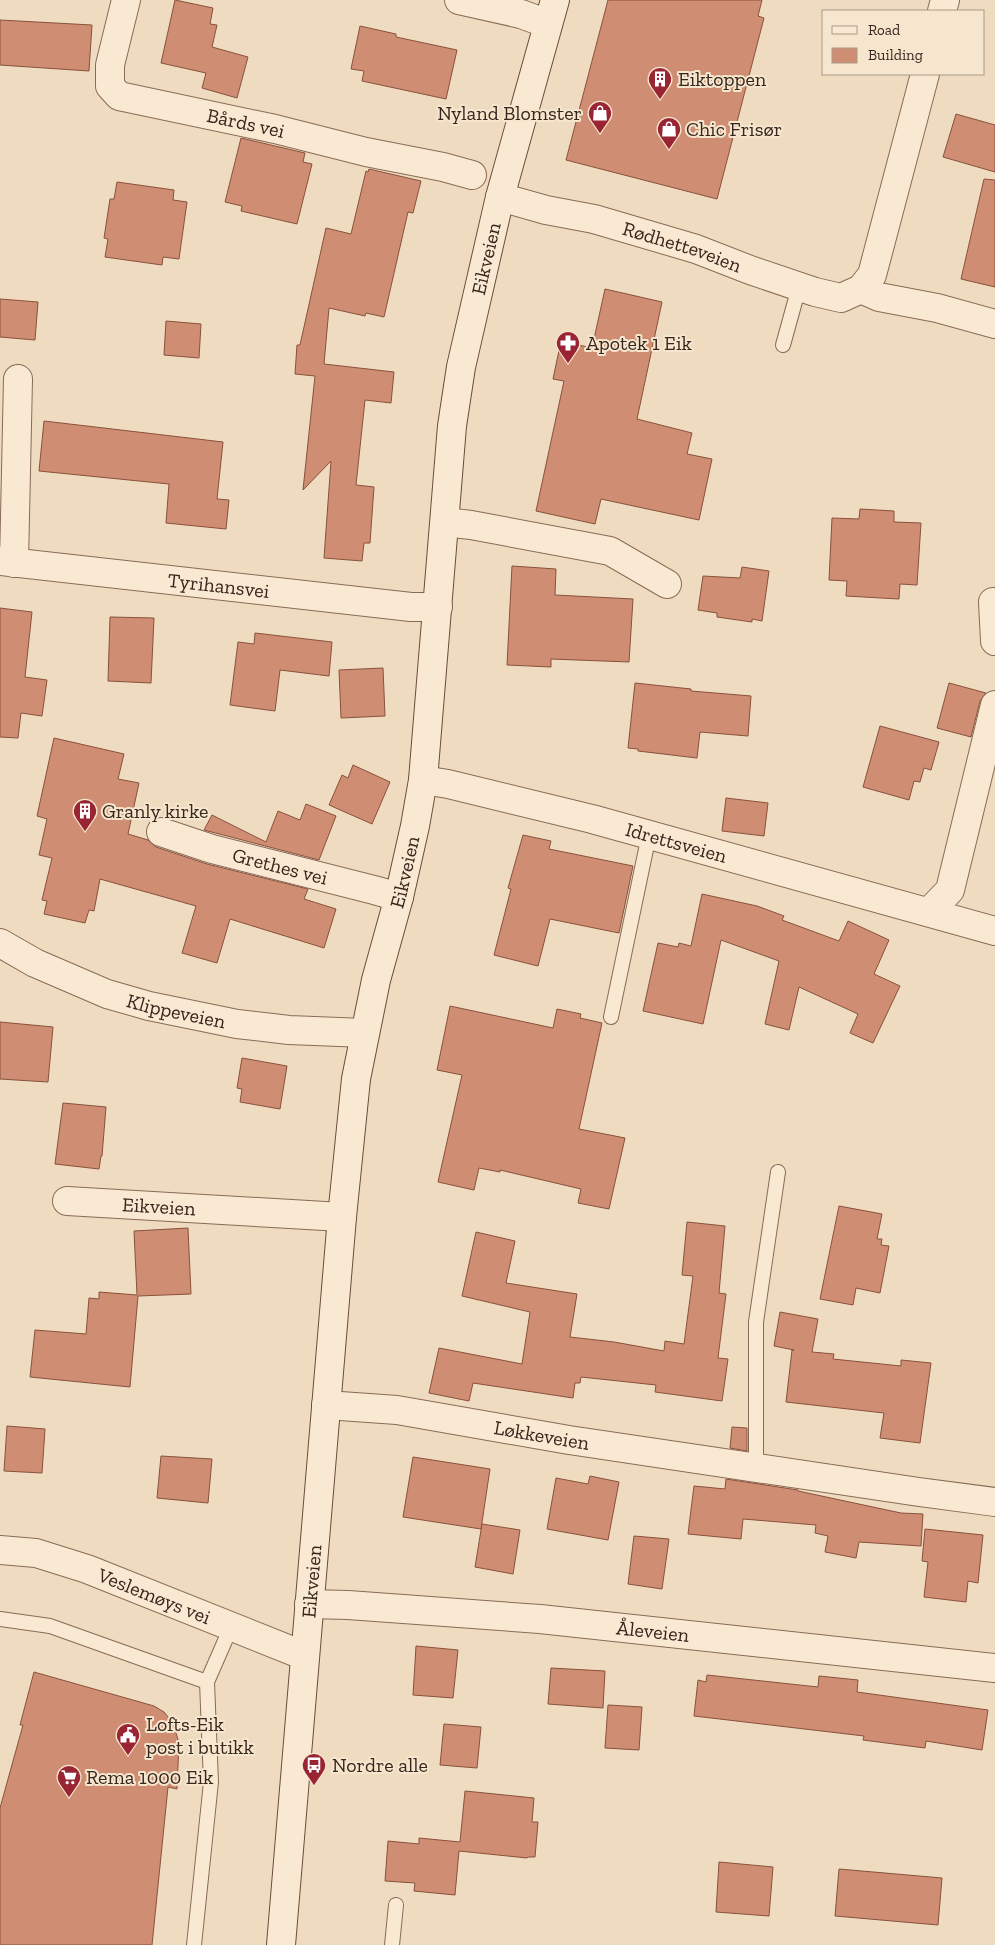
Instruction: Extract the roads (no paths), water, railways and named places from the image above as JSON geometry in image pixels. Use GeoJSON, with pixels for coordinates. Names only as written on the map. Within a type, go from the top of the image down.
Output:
{"type":"FeatureCollection","features":[{"type":"Feature","properties":{"kind":"street","name":"Bårds vei"},"geometry":{"type":"LineString","coordinates":[[126,0],[110,65],[110,86],[119,96],[276,129],[366,152],[443,167],[472,175]]}},
{"type":"Feature","properties":{"kind":"street"},"geometry":{"type":"LineString","coordinates":[[459,0],[521,14],[551,12]]}},
{"type":"Feature","properties":{"kind":"street","name":"Eikveien"},"geometry":{"type":"LineString","coordinates":[[281,1945],[342,1217],[355,1088],[376,980],[399,897],[415,826],[422,780],[452,426],[461,367],[500,197],[551,12]]}},
{"type":"Feature","properties":{"kind":"street"},"geometry":{"type":"LineString","coordinates":[[925,75],[872,276],[861,289],[879,297],[937,308],[995,324]]}},
{"type":"Feature","properties":{"kind":"street","name":"Rødhetteveien"},"geometry":{"type":"LineString","coordinates":[[500,197],[546,210],[594,219],[696,249],[799,287],[841,298],[861,289]]}},
{"type":"Feature","properties":{"kind":"street"},"geometry":{"type":"LineString","coordinates":[[7,562],[18,379]]}},
{"type":"Feature","properties":{"kind":"street"},"geometry":{"type":"LineString","coordinates":[[445,522],[472,525],[610,551],[668,584]]}},
{"type":"Feature","properties":{"kind":"street","name":"Tyrihansvei"},"geometry":{"type":"LineString","coordinates":[[7,562],[411,606],[438,606]]}},
{"type":"Feature","properties":{"kind":"street"},"geometry":{"type":"LineString","coordinates":[[993,602],[995,641]]}},
{"type":"Feature","properties":{"kind":"street"},"geometry":{"type":"LineString","coordinates":[[929,912],[950,890],[995,705]]}},
{"type":"Feature","properties":{"kind":"street","name":"Idrettsveien"},"geometry":{"type":"LineString","coordinates":[[422,780],[448,784],[649,835],[995,931]]}},
{"type":"Feature","properties":{"kind":"street","name":"Grethes vei"},"geometry":{"type":"LineString","coordinates":[[161,832],[212,849],[399,897]]}},
{"type":"Feature","properties":{"kind":"street","name":"Klippeveien"},"geometry":{"type":"LineString","coordinates":[[0,943],[35,963],[107,994],[149,1006],[236,1024],[290,1030],[365,1033]]}},
{"type":"Feature","properties":{"kind":"street","name":"Eikveien"},"geometry":{"type":"LineString","coordinates":[[68,1200],[342,1217]]}},
{"type":"Feature","properties":{"kind":"street","name":"Løkkeveien"},"geometry":{"type":"LineString","coordinates":[[326,1405],[396,1410],[569,1440],[995,1502]]}},
{"type":"Feature","properties":{"kind":"street","name":"Veslemøys vei"},"geometry":{"type":"LineString","coordinates":[[0,1550],[36,1553],[87,1569],[305,1656]]}},
{"type":"Feature","properties":{"kind":"street","name":"Åleveien"},"geometry":{"type":"LineString","coordinates":[[309,1604],[348,1605],[540,1619],[995,1668]]}},
{"type":"Feature","properties":{"kind":"lane"},"geometry":{"type":"LineString","coordinates":[[783,345],[799,287]]}},
{"type":"Feature","properties":{"kind":"lane"},"geometry":{"type":"LineString","coordinates":[[611,1017],[649,835]]}},
{"type":"Feature","properties":{"kind":"lane"},"geometry":{"type":"LineString","coordinates":[[756,1468],[756,1322],[778,1172]]}},
{"type":"Feature","properties":{"kind":"lane"},"geometry":{"type":"LineString","coordinates":[[0,1619],[50,1626],[207,1682]]}},
{"type":"Feature","properties":{"kind":"lane"},"geometry":{"type":"LineString","coordinates":[[194,1945],[211,1782],[207,1682],[231,1627]]}},
{"type":"Feature","properties":{"kind":"lane"},"geometry":{"type":"LineString","coordinates":[[392,1945],[396,1905]]}},
{"type":"Feature","properties":{"kind":"place","name":"Eiktoppen"},"geometry":{"type":"Point","coordinates":[660,100]}},
{"type":"Feature","properties":{"kind":"place","name":"Nyland Blomster"},"geometry":{"type":"Point","coordinates":[600,134]}},
{"type":"Feature","properties":{"kind":"place","name":"Chic Frisør"},"geometry":{"type":"Point","coordinates":[669,150]}},
{"type":"Feature","properties":{"kind":"place","name":"Apotek 1 Eik"},"geometry":{"type":"Point","coordinates":[568,364]}},
{"type":"Feature","properties":{"kind":"place","name":"Granly kirke"},"geometry":{"type":"Point","coordinates":[85,832]}},
{"type":"Feature","properties":{"kind":"place","name":"Lofts-Eik post i butikk"},"geometry":{"type":"Point","coordinates":[128,1756]}},
{"type":"Feature","properties":{"kind":"place","name":"Nordre alle"},"geometry":{"type":"Point","coordinates":[314,1786]}},
{"type":"Feature","properties":{"kind":"place","name":"Rema 1000 Eik"},"geometry":{"type":"Point","coordinates":[69,1798]}}]}
